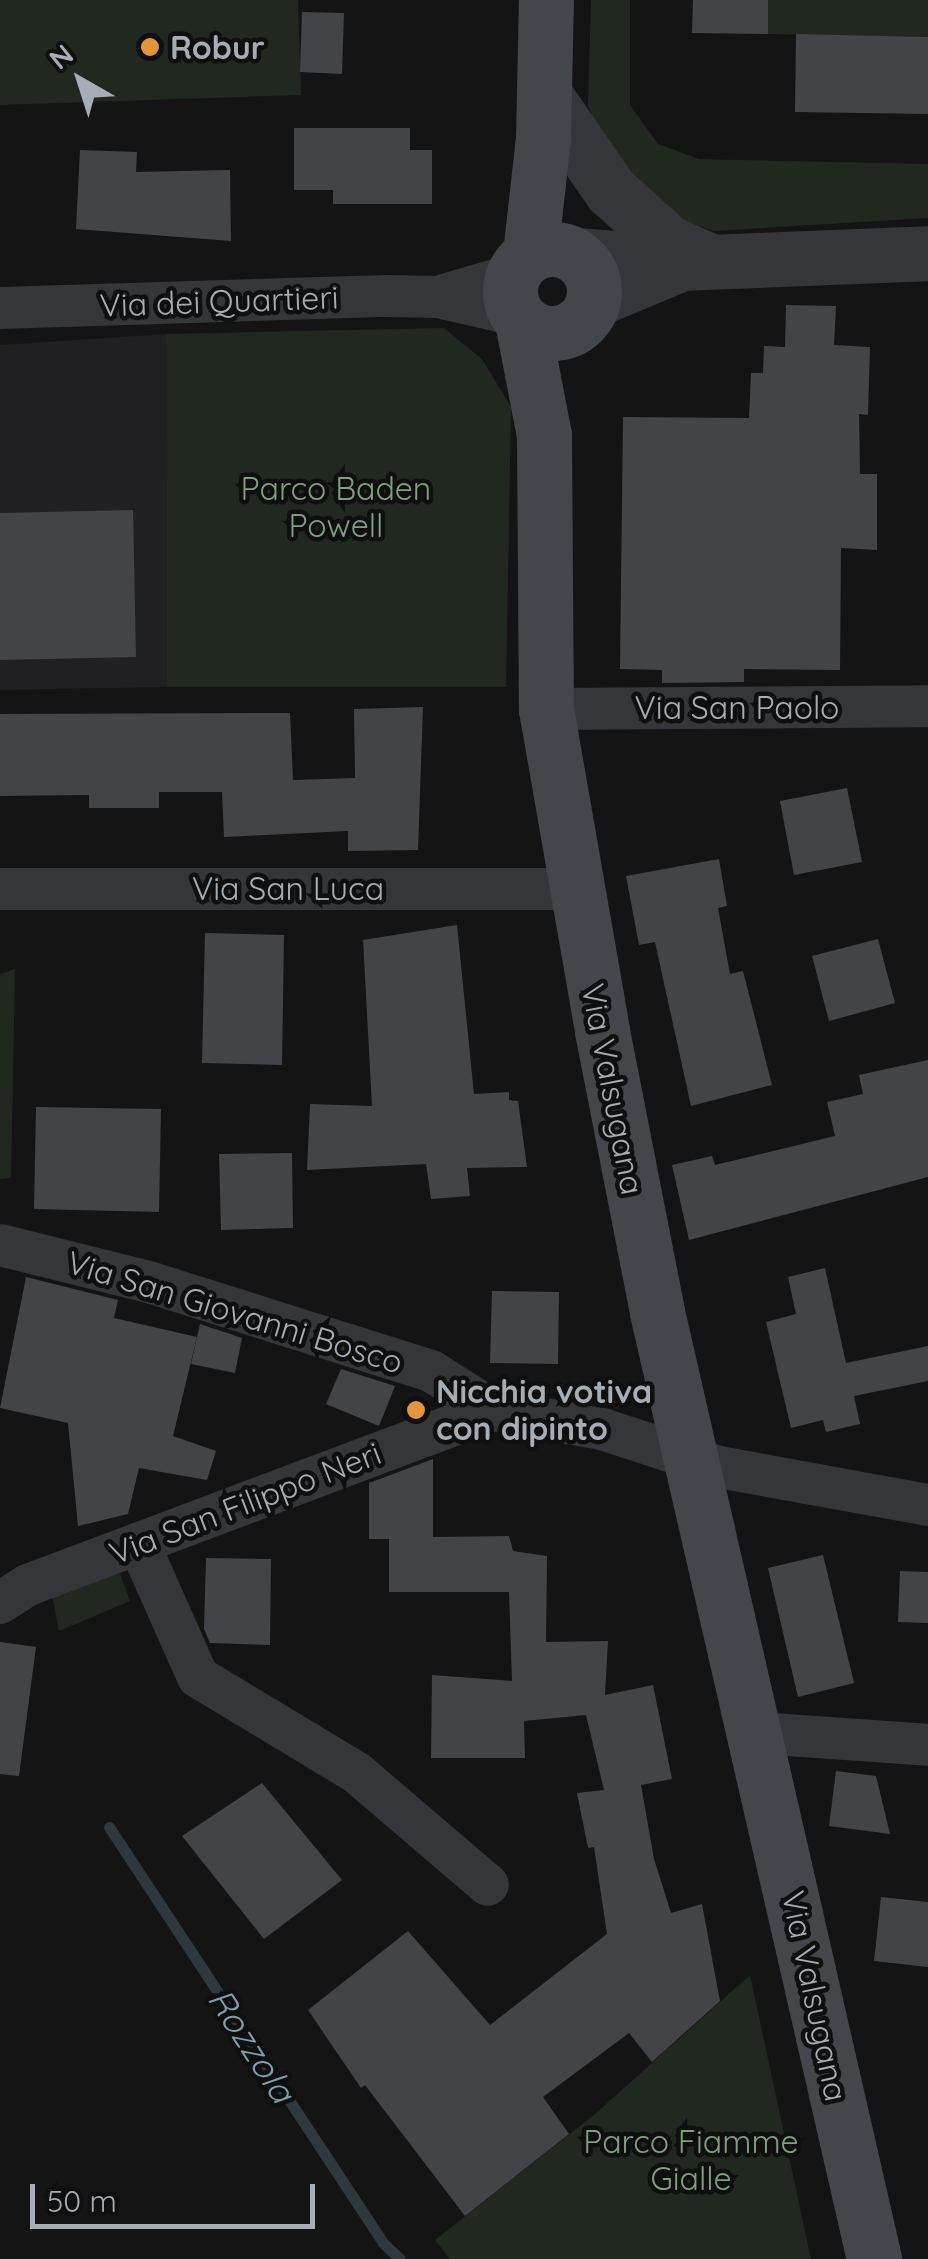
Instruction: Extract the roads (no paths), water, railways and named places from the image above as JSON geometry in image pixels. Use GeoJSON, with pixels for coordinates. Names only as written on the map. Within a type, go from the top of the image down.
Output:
{"type":"FeatureCollection","features":[{"type":"Feature","properties":{"kind":"main road","name":"Via Valsugana"},"geometry":{"type":"LineString","coordinates":[[546,0],[544,117],[550,287],[544,436],[546,709],[640,1232],[696,1459],[874,2259]]}},
{"type":"Feature","properties":{"kind":"street"},"geometry":{"type":"LineString","coordinates":[[544,117],[612,192],[668,242],[699,262]]}},
{"type":"Feature","properties":{"kind":"street","name":"Via dei Quartieri"},"geometry":{"type":"LineString","coordinates":[[0,308],[438,297],[550,287],[699,262],[928,254]]}},
{"type":"Feature","properties":{"kind":"street","name":"Via San Paolo"},"geometry":{"type":"LineString","coordinates":[[546,709],[928,706]]}},
{"type":"Feature","properties":{"kind":"street","name":"Via San Luca"},"geometry":{"type":"LineString","coordinates":[[0,888],[577,889]]}},
{"type":"Feature","properties":{"kind":"street","name":"Via San Giovanni Bosco"},"geometry":{"type":"LineString","coordinates":[[0,1245],[152,1283],[431,1371],[493,1410],[602,1429],[696,1459],[928,1505]]}},
{"type":"Feature","properties":{"kind":"street","name":"Via San Filippo Neri"},"geometry":{"type":"LineString","coordinates":[[0,1603],[28,1585],[493,1410]]}},
{"type":"Feature","properties":{"kind":"street"},"geometry":{"type":"LineString","coordinates":[[139,1544],[198,1677],[357,1773],[488,1885]]}},
{"type":"Feature","properties":{"kind":"street"},"geometry":{"type":"LineString","coordinates":[[758,1733],[928,1745]]}},
{"type":"Feature","properties":{"kind":"waterway","name":"Rozzola"},"geometry":{"type":"LineString","coordinates":[[109,1827],[383,2243],[400,2259]]}},
{"type":"Feature","properties":{"kind":"place","name":"Robur"},"geometry":{"type":"Point","coordinates":[150,47]}},
{"type":"Feature","properties":{"kind":"place","name":"Nicchia votiva con dipinto"},"geometry":{"type":"Point","coordinates":[416,1410]}},
{"type":"Feature","properties":{"kind":"park label","name":"Parco Baden Powell"},"geometry":{"type":"Point","coordinates":[336,508]}},
{"type":"Feature","properties":{"kind":"park label","name":"Parco Fiamme Gialle"},"geometry":{"type":"Point","coordinates":[691,2160]}}]}
